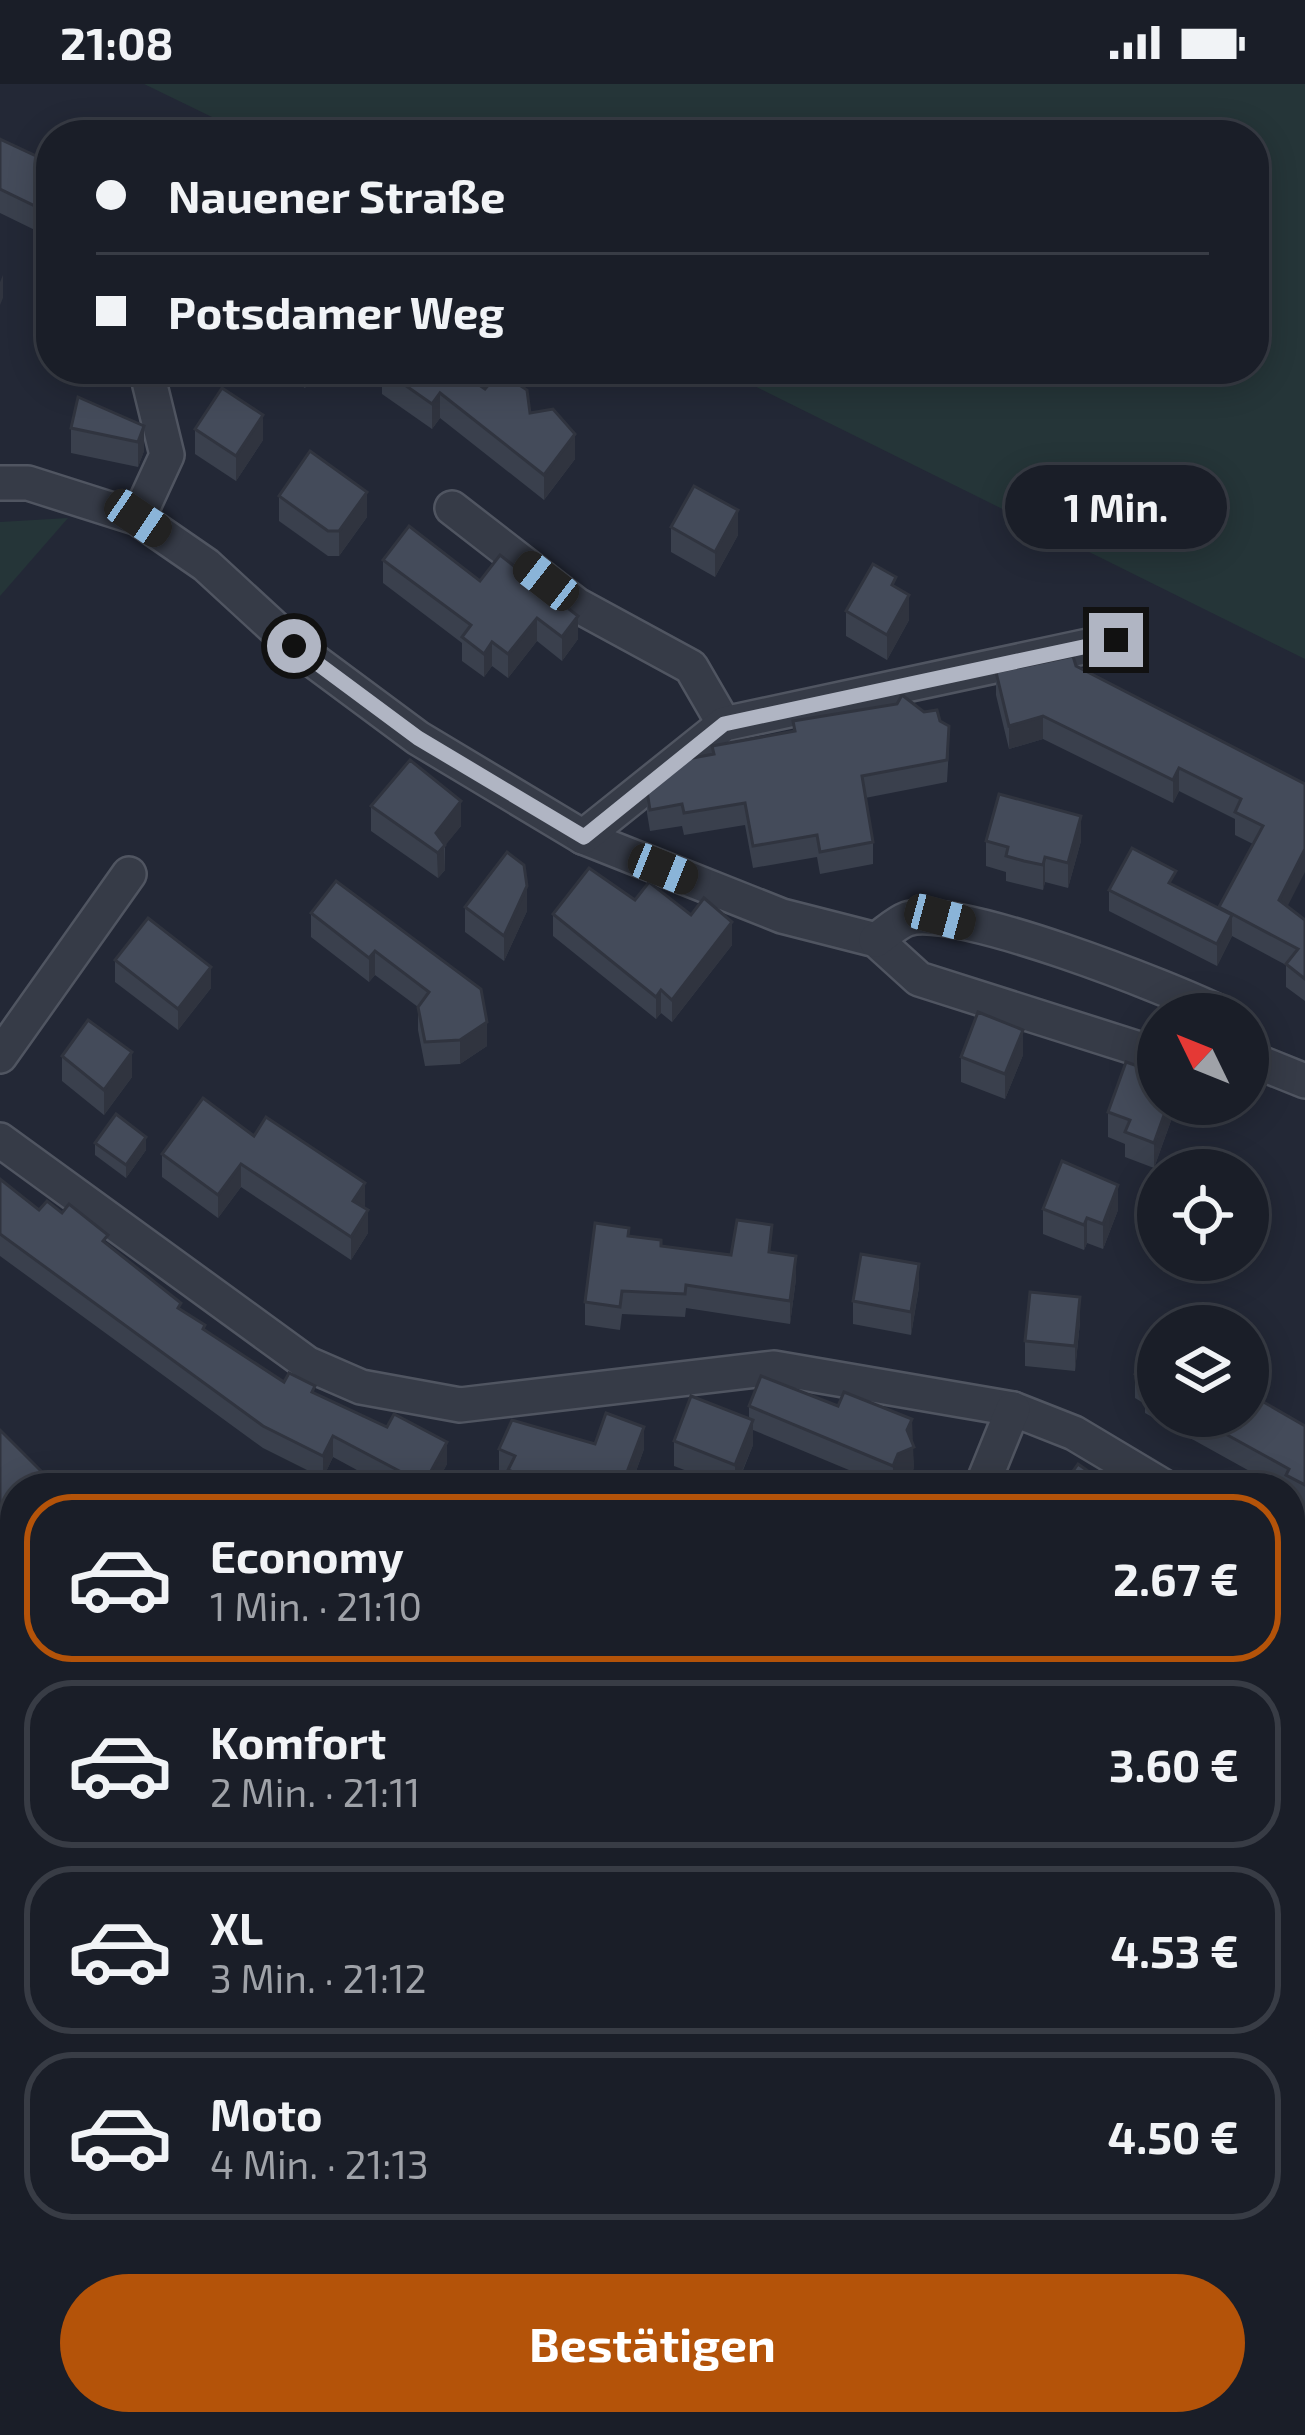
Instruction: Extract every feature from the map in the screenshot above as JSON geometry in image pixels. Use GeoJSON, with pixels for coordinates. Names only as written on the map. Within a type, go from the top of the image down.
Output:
{"type":"FeatureCollection","features":[{"type":"Feature","properties":{"kind":"street"},"geometry":{"type":"LineString","coordinates":[[138,518],[167,455],[150,384]]}},
{"type":"Feature","properties":{"kind":"street"},"geometry":{"type":"LineString","coordinates":[[0,483],[49,489],[138,518],[206,565],[294,646],[418,738],[584,837],[782,916],[876,940],[919,980],[1137,1048]]}},
{"type":"Feature","properties":{"kind":"street"},"geometry":{"type":"LineString","coordinates":[[452,508],[577,605],[692,667],[724,724]]}},
{"type":"Feature","properties":{"kind":"street"},"geometry":{"type":"LineString","coordinates":[[584,837],[724,724],[1116,640]]}},
{"type":"Feature","properties":{"kind":"street"},"geometry":{"type":"LineString","coordinates":[[0,1056],[129,874]]}},
{"type":"Feature","properties":{"kind":"street"},"geometry":{"type":"LineString","coordinates":[[876,940],[907,920],[940,917],[1049,946],[1169,993]]}},
{"type":"Feature","properties":{"kind":"street"},"geometry":{"type":"LineString","coordinates":[[1269,1066],[1305,1081]]}},
{"type":"Feature","properties":{"kind":"street"},"geometry":{"type":"LineString","coordinates":[[0,1140],[308,1364],[361,1387],[460,1405],[773,1368],[1012,1409],[1074,1433],[1141,1473]]}},
{"type":"Feature","properties":{"kind":"street"},"geometry":{"type":"LineString","coordinates":[[987,1473],[1012,1409]]}},
{"type":"Feature","properties":{"kind":"shaded area"},"geometry":{"type":"Polygon","coordinates":[[[144,84],[1305,84],[1305,659],[750,384],[1269,384],[1269,120],[218,120],[144,84]]]}},
{"type":"Feature","properties":{"kind":"shaded area"},"geometry":{"type":"Polygon","coordinates":[[[68,518],[0,596],[0,522],[68,518]]]}},
{"type":"Feature","properties":{"kind":"building"},"geometry":{"type":"Polygon","coordinates":[[[0,139],[36,156],[36,207],[0,189],[0,139]]]}},
{"type":"Feature","properties":{"kind":"building"},"geometry":{"type":"Polygon","coordinates":[[[403,384],[478,384],[485,389],[489,384],[518,384],[527,390],[530,413],[553,409],[575,434],[544,475],[440,393],[432,404],[403,384]]]}},
{"type":"Feature","properties":{"kind":"building"},"geometry":{"type":"Polygon","coordinates":[[[222,388],[263,415],[236,456],[195,429],[222,388]]]}},
{"type":"Feature","properties":{"kind":"building"},"geometry":{"type":"Polygon","coordinates":[[[78,397],[144,426],[138,442],[71,428],[78,397]]]}},
{"type":"Feature","properties":{"kind":"building"},"geometry":{"type":"Polygon","coordinates":[[[310,451],[367,492],[339,531],[328,531],[279,496],[310,451]]]}},
{"type":"Feature","properties":{"kind":"building"},"geometry":{"type":"Polygon","coordinates":[[[694,486],[738,510],[715,552],[671,527],[694,486]]]}},
{"type":"Feature","properties":{"kind":"building"},"geometry":{"type":"Polygon","coordinates":[[[409,526],[480,581],[500,555],[578,616],[562,637],[537,618],[508,654],[492,642],[484,654],[462,637],[471,625],[383,560],[409,526]]]}},
{"type":"Feature","properties":{"kind":"building"},"geometry":{"type":"Polygon","coordinates":[[[873,564],[896,577],[892,585],[909,595],[887,635],[846,611],[873,564]]]}},
{"type":"Feature","properties":{"kind":"building"},"geometry":{"type":"Polygon","coordinates":[[[1073,656],[1076,666],[1305,784],[1305,849],[1279,900],[1305,920],[1305,979],[1286,964],[1298,949],[1219,907],[1263,826],[1235,812],[1241,799],[1179,768],[1173,780],[1043,716],[1009,726],[996,672],[1073,656]]]}},
{"type":"Feature","properties":{"kind":"building"},"geometry":{"type":"Polygon","coordinates":[[[902,695],[924,712],[937,710],[940,721],[949,726],[947,760],[862,776],[873,842],[820,852],[817,835],[753,846],[745,803],[684,813],[682,804],[650,810],[647,791],[687,759],[714,754],[712,746],[795,731],[793,721],[897,704],[902,695]]]}},
{"type":"Feature","properties":{"kind":"building"},"geometry":{"type":"Polygon","coordinates":[[[410,760],[461,801],[436,833],[445,845],[438,853],[371,806],[410,760]]]}},
{"type":"Feature","properties":{"kind":"building"},"geometry":{"type":"Polygon","coordinates":[[[999,794],[1081,816],[1068,863],[1045,857],[1043,865],[1024,861],[1006,856],[1008,847],[986,841],[999,794]]]}},
{"type":"Feature","properties":{"kind":"building"},"geometry":{"type":"Polygon","coordinates":[[[1132,848],[1176,871],[1169,883],[1232,915],[1217,944],[1109,890],[1132,848]]]}},
{"type":"Feature","properties":{"kind":"building"},"geometry":{"type":"Polygon","coordinates":[[[507,852],[524,865],[527,886],[504,936],[465,907],[507,852]]]}},
{"type":"Feature","properties":{"kind":"building"},"geometry":{"type":"Polygon","coordinates":[[[589,868],[635,900],[649,882],[691,915],[704,898],[732,922],[672,1000],[661,990],[656,997],[553,914],[589,868]]]}},
{"type":"Feature","properties":{"kind":"building"},"geometry":{"type":"Polygon","coordinates":[[[336,881],[481,989],[487,1022],[460,1040],[425,1042],[418,1007],[429,992],[375,951],[369,958],[311,913],[336,881]]]}},
{"type":"Feature","properties":{"kind":"building"},"geometry":{"type":"Polygon","coordinates":[[[148,918],[211,967],[178,1009],[115,960],[148,918]]]}},
{"type":"Feature","properties":{"kind":"building"},"geometry":{"type":"Polygon","coordinates":[[[978,1012],[1023,1030],[1005,1074],[961,1057],[978,1012]]]}},
{"type":"Feature","properties":{"kind":"building"},"geometry":{"type":"Polygon","coordinates":[[[88,1020],[132,1052],[104,1090],[62,1056],[88,1020]]]}},
{"type":"Feature","properties":{"kind":"building"},"geometry":{"type":"Polygon","coordinates":[[[1126,1062],[1137,1066],[1137,1125],[1160,1125],[1154,1143],[1125,1132],[1130,1120],[1108,1112],[1126,1062]]]}},
{"type":"Feature","properties":{"kind":"building"},"geometry":{"type":"Polygon","coordinates":[[[203,1098],[254,1136],[266,1117],[365,1183],[353,1201],[368,1210],[351,1237],[241,1164],[218,1195],[162,1154],[203,1098]]]}},
{"type":"Feature","properties":{"kind":"building"},"geometry":{"type":"Polygon","coordinates":[[[116,1114],[146,1137],[126,1165],[95,1143],[116,1114]]]}},
{"type":"Feature","properties":{"kind":"building"},"geometry":{"type":"Polygon","coordinates":[[[1062,1161],[1118,1185],[1103,1224],[1087,1218],[1084,1225],[1043,1209],[1062,1161]]]}},
{"type":"Feature","properties":{"kind":"building"},"geometry":{"type":"Polygon","coordinates":[[[0,1179],[39,1210],[47,1201],[62,1213],[69,1204],[108,1235],[103,1241],[181,1303],[178,1308],[205,1325],[203,1329],[284,1382],[289,1373],[315,1386],[312,1392],[387,1427],[394,1414],[447,1442],[430,1473],[403,1473],[333,1436],[323,1456],[263,1426],[0,1234],[0,1179]]]}},
{"type":"Feature","properties":{"kind":"building"},"geometry":{"type":"Polygon","coordinates":[[[737,1220],[772,1225],[769,1252],[796,1256],[790,1301],[686,1285],[685,1294],[622,1291],[620,1307],[585,1302],[595,1223],[629,1228],[628,1236],[661,1240],[661,1246],[731,1255],[737,1220]]]}},
{"type":"Feature","properties":{"kind":"building"},"geometry":{"type":"Polygon","coordinates":[[[861,1254],[919,1264],[911,1312],[853,1301],[861,1254]]]}},
{"type":"Feature","properties":{"kind":"building"},"geometry":{"type":"Polygon","coordinates":[[[1030,1292],[1080,1297],[1075,1346],[1025,1341],[1030,1292]]]}},
{"type":"Feature","properties":{"kind":"building"},"geometry":{"type":"Polygon","coordinates":[[[761,1376],[838,1406],[844,1392],[912,1419],[907,1430],[914,1447],[898,1454],[893,1466],[749,1406],[761,1376]]]}},
{"type":"Feature","properties":{"kind":"building"},"geometry":{"type":"Polygon","coordinates":[[[691,1396],[753,1420],[735,1465],[674,1441],[691,1396]]]}},
{"type":"Feature","properties":{"kind":"building"},"geometry":{"type":"Polygon","coordinates":[[[1269,1405],[1305,1426],[1305,1473],[1287,1473],[1289,1469],[1231,1437],[1269,1437],[1269,1405]]]}},
{"type":"Feature","properties":{"kind":"building"},"geometry":{"type":"Polygon","coordinates":[[[606,1413],[644,1427],[627,1473],[515,1473],[508,1470],[515,1456],[499,1449],[512,1420],[595,1444],[606,1413]]]}},
{"type":"Feature","properties":{"kind":"building"},"geometry":{"type":"Polygon","coordinates":[[[0,1430],[43,1473],[0,1473],[0,1430]]]}},
{"type":"Feature","properties":{"kind":"route"},"geometry":{"type":"LineString","coordinates":[[294,646],[418,738],[584,837],[724,724],[1116,640]]}}]}
